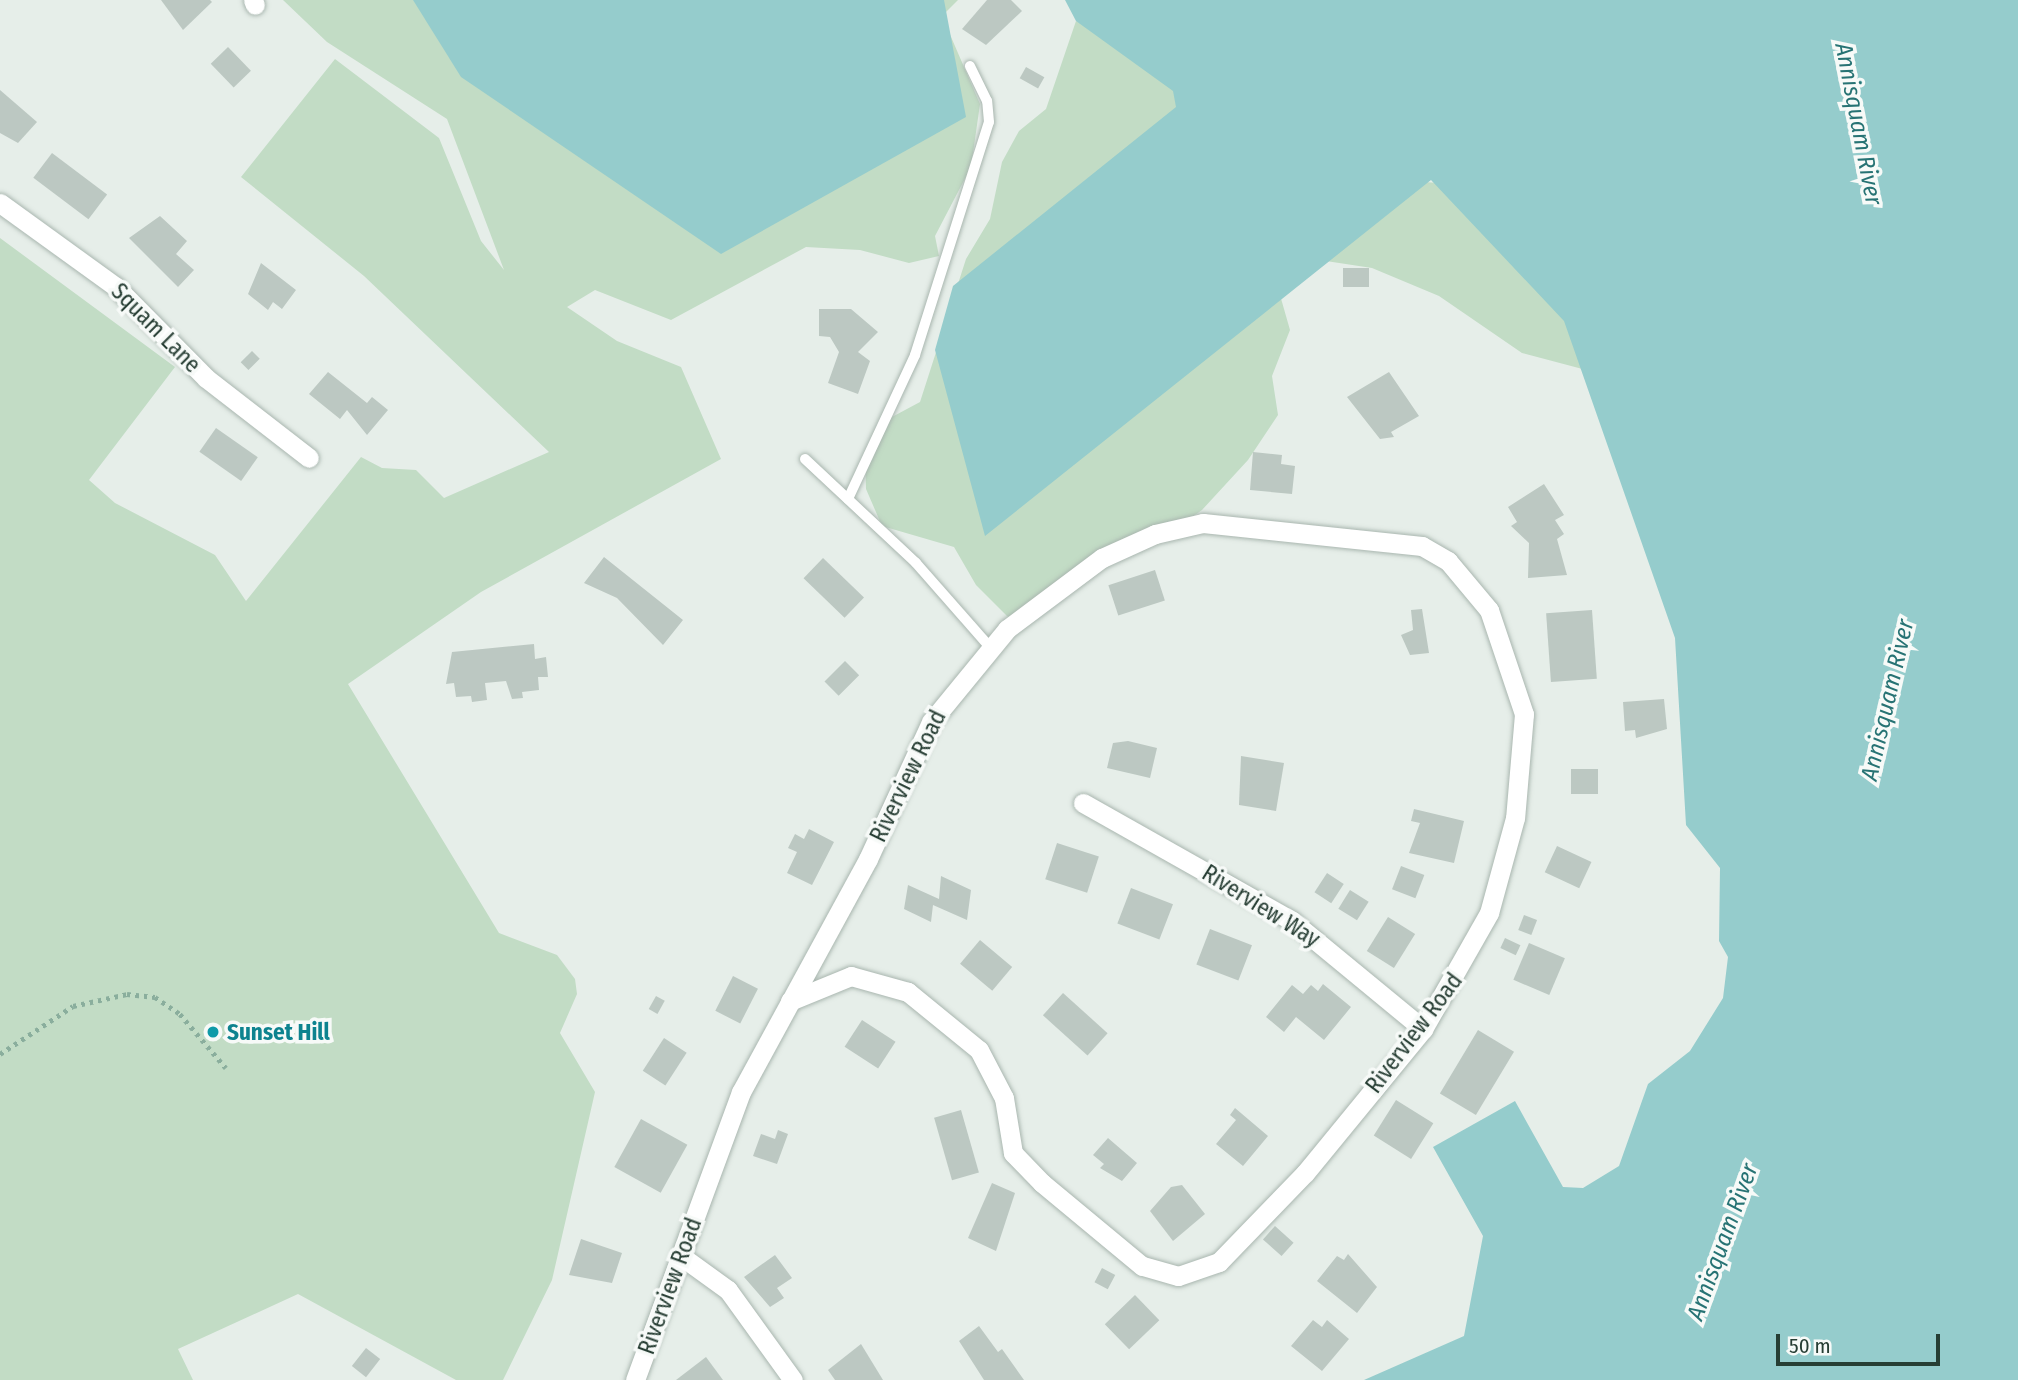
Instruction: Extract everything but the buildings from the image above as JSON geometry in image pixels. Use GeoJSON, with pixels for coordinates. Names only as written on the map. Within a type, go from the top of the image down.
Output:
{"type":"FeatureCollection","features":[{"type":"Feature","properties":{"kind":"street","name":"Squam Lane"},"geometry":{"type":"LineString","coordinates":[[0,204],[116,287],[206,378],[309,458]]}},
{"type":"Feature","properties":{"kind":"street","name":"Riverview Road"},"geometry":{"type":"LineString","coordinates":[[635,1380],[741,1092],[931,722],[989,646],[1102,558],[1154,534],[1203,523],[1404,541],[1448,561],[1482,600],[1502,638],[1520,691],[1523,748],[1514,818],[1493,902],[1465,965],[1423,1029],[1244,1241],[1219,1262],[1178,1276],[1129,1257],[1025,1168],[1013,1153],[997,1080],[979,1049],[935,1010],[872,977],[851,976],[790,1001]]}},
{"type":"Feature","properties":{"kind":"street","name":"Riverview Way"},"geometry":{"type":"LineString","coordinates":[[1083,803],[1292,921],[1423,1029]]}},
{"type":"Feature","properties":{"kind":"street"},"geometry":{"type":"LineString","coordinates":[[681,1256],[728,1290],[793,1380]]}},
{"type":"Feature","properties":{"kind":"lane"},"geometry":{"type":"LineString","coordinates":[[848,499],[915,355],[989,122],[988,101],[970,66]]}},
{"type":"Feature","properties":{"kind":"lane"},"geometry":{"type":"LineString","coordinates":[[805,459],[848,499],[989,646]]}},
{"type":"Feature","properties":{"kind":"path"},"geometry":{"type":"LineString","coordinates":[[0,1054],[73,1006],[127,994],[155,997],[180,1014],[226,1068]]}},
{"type":"Feature","properties":{"kind":"green space"},"geometry":{"type":"Polygon","coordinates":[[[283,0],[958,0],[942,16],[980,104],[971,167],[935,236],[939,256],[909,263],[860,250],[806,247],[671,320],[595,290],[567,307],[617,341],[681,367],[721,459],[481,592],[348,684],[499,933],[557,955],[575,979],[577,994],[560,1033],[595,1092],[552,1280],[503,1380],[456,1380],[298,1294],[178,1349],[193,1380],[0,1380],[0,238],[175,367],[89,480],[115,503],[215,555],[246,601],[361,457],[382,468],[416,470],[444,498],[549,452],[364,276],[241,177],[335,59],[439,138],[481,241],[504,270],[447,119],[327,42],[283,0]]]}},
{"type":"Feature","properties":{"kind":"green space"},"geometry":{"type":"Polygon","coordinates":[[[1076,21],[1410,181],[1453,184],[1557,261],[1590,371],[1522,353],[1439,296],[1372,268],[1326,261],[1274,274],[1290,330],[1272,376],[1278,415],[1248,460],[1202,510],[1147,549],[1100,565],[1026,626],[1007,616],[976,585],[954,547],[882,526],[866,489],[865,451],[877,425],[920,402],[966,259],[990,219],[1002,162],[1019,131],[1046,109],[1076,21]]]}},
{"type":"Feature","properties":{"kind":"water"},"geometry":{"type":"Polygon","coordinates":[[[413,0],[944,0],[966,117],[721,254],[461,77],[413,0]]]}},
{"type":"Feature","properties":{"kind":"water","name":"Annisquam River"},"geometry":{"type":"Polygon","coordinates":[[[1065,0],[2018,0],[2018,1380],[1364,1380],[1464,1336],[1483,1236],[1433,1147],[1515,1101],[1563,1187],[1583,1188],[1619,1166],[1648,1084],[1690,1051],[1723,998],[1728,957],[1719,941],[1720,868],[1686,825],[1675,638],[1564,321],[1431,180],[985,536],[935,350],[953,286],[1176,107],[1173,91],[1076,21],[1065,0]]]}},
{"type":"Feature","properties":{"kind":"place","name":"Sunset Hill"},"geometry":{"type":"Point","coordinates":[213,1032]}}]}
